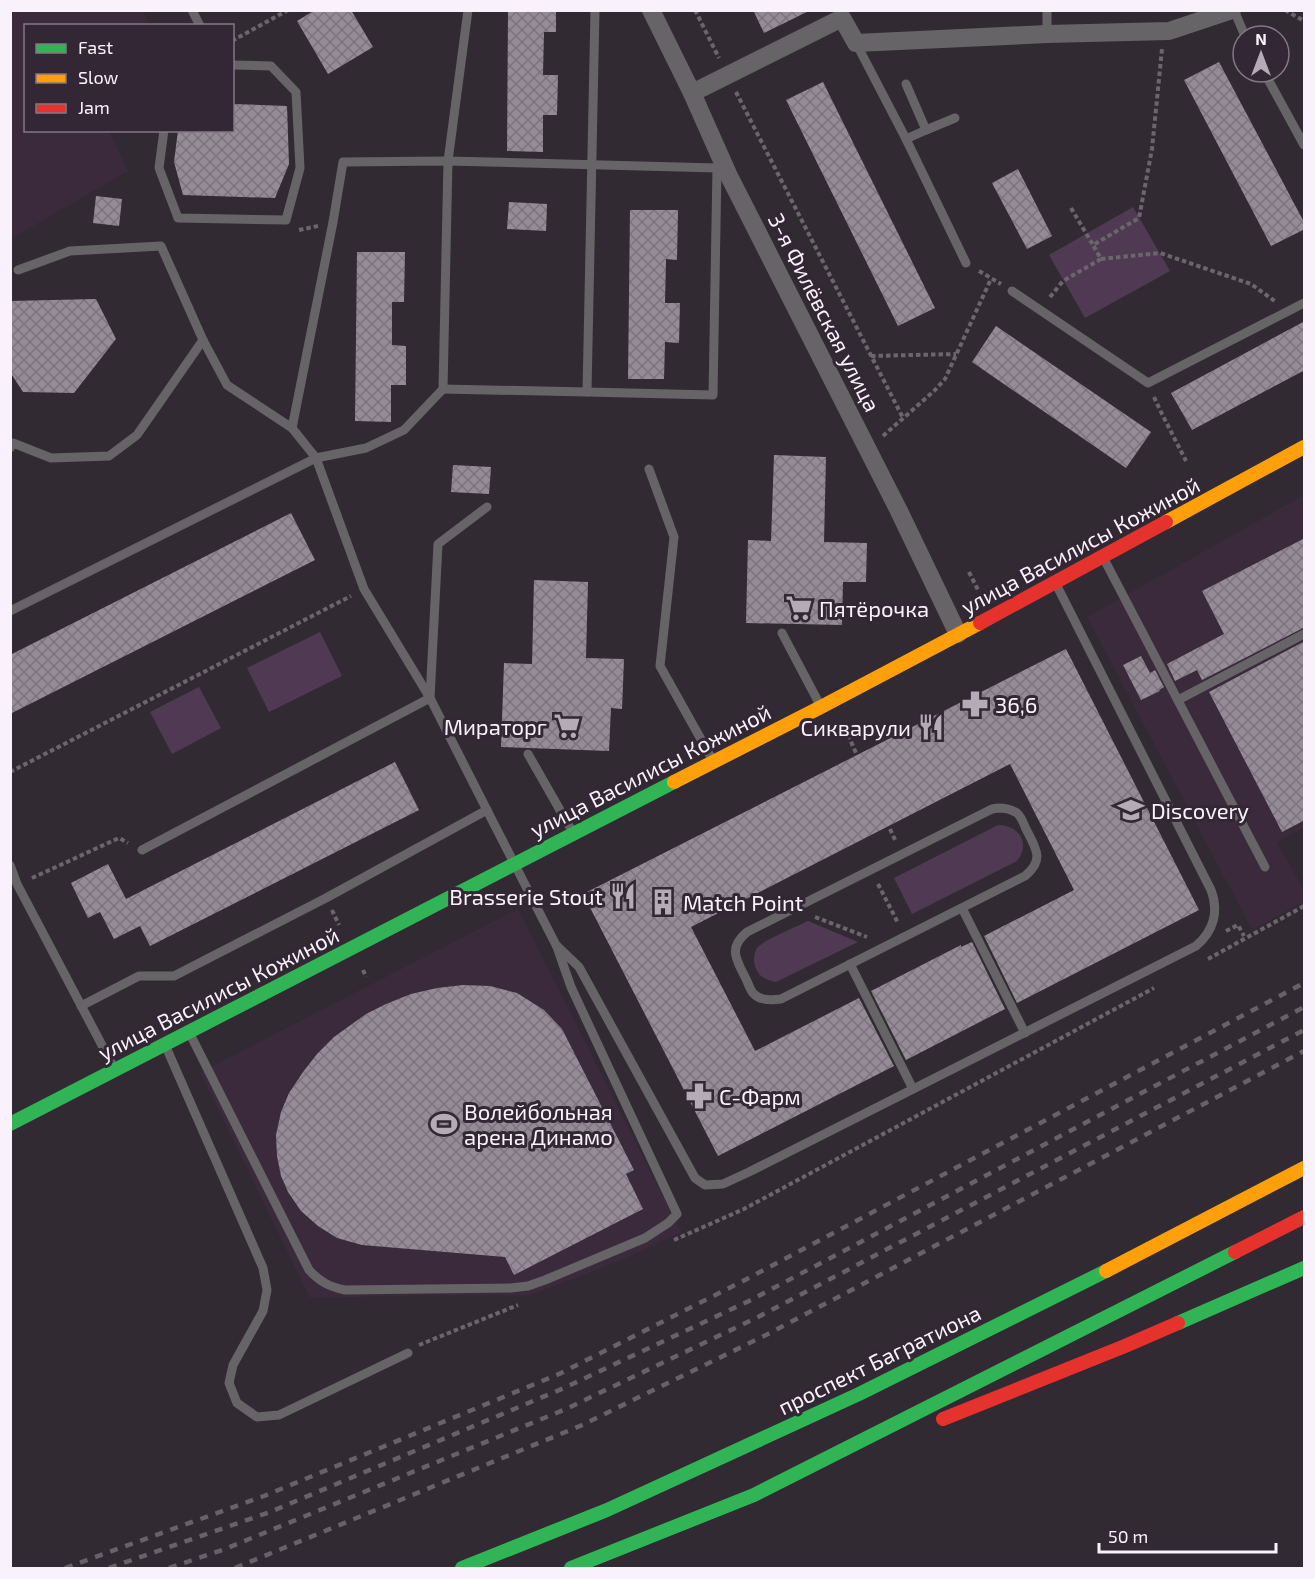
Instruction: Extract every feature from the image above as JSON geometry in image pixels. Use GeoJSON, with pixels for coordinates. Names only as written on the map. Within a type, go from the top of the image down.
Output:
{"type":"FeatureCollection","features":[{"type":"Feature","properties":{"kind":"main road","name":"улица Василисы Кожиной"},"geometry":{"type":"LineString","coordinates":[[10,1124],[515,862],[821,707],[1056,583],[1305,447]]}},
{"type":"Feature","properties":{"kind":"main road","name":"проспект Багратиона"},"geometry":{"type":"LineString","coordinates":[[462,1569],[607,1510],[860,1394],[1305,1168]]}},
{"type":"Feature","properties":{"kind":"main road"},"geometry":{"type":"LineString","coordinates":[[1104,1272],[1254,1179]]}},
{"type":"Feature","properties":{"kind":"main road"},"geometry":{"type":"LineString","coordinates":[[754,1495],[1305,1217]]}},
{"type":"Feature","properties":{"kind":"main road"},"geometry":{"type":"LineString","coordinates":[[928,1425],[1125,1346],[1305,1268]]}},
{"type":"Feature","properties":{"kind":"main road"},"geometry":{"type":"LineString","coordinates":[[571,1569],[906,1434]]}},
{"type":"Feature","properties":{"kind":"street","name":"3-я Филёвская улица"},"geometry":{"type":"LineString","coordinates":[[651,10],[692,93],[723,171],[899,511],[958,634]]}},
{"type":"Feature","properties":{"kind":"street"},"geometry":{"type":"LineString","coordinates":[[692,93],[840,14],[856,44],[1169,30],[1233,10]]}},
{"type":"Feature","properties":{"kind":"lane"},"geometry":{"type":"LineString","coordinates":[[192,10],[199,24]]}},
{"type":"Feature","properties":{"kind":"lane"},"geometry":{"type":"LineString","coordinates":[[10,611],[316,458],[366,448],[404,430],[443,389],[448,160],[468,10]]}},
{"type":"Feature","properties":{"kind":"lane"},"geometry":{"type":"LineString","coordinates":[[587,392],[595,10]]}},
{"type":"Feature","properties":{"kind":"lane"},"geometry":{"type":"LineString","coordinates":[[1047,10],[1047,34]]}},
{"type":"Feature","properties":{"kind":"lane"},"geometry":{"type":"LineString","coordinates":[[1233,10],[1239,24]]}},
{"type":"Feature","properties":{"kind":"lane"},"geometry":{"type":"LineString","coordinates":[[856,44],[906,139],[966,263]]}},
{"type":"Feature","properties":{"kind":"lane"},"geometry":{"type":"LineString","coordinates":[[164,132],[159,168],[178,218],[286,220],[300,168],[296,92],[271,66],[234,65]]}},
{"type":"Feature","properties":{"kind":"lane"},"geometry":{"type":"LineString","coordinates":[[906,84],[926,129]]}},
{"type":"Feature","properties":{"kind":"lane"},"geometry":{"type":"LineString","coordinates":[[1270,84],[1305,145]]}},
{"type":"Feature","properties":{"kind":"lane"},"geometry":{"type":"LineString","coordinates":[[906,139],[955,118]]}},
{"type":"Feature","properties":{"kind":"lane"},"geometry":{"type":"LineString","coordinates":[[292,428],[343,162],[448,160],[723,171],[713,395],[443,389]]}},
{"type":"Feature","properties":{"kind":"lane"},"geometry":{"type":"LineString","coordinates":[[18,270],[70,250],[161,246],[203,340],[227,385],[292,428],[316,458],[364,589],[430,698],[515,862],[556,945],[571,987],[678,1214],[645,1238],[528,1286],[345,1290],[333,1288],[309,1270],[189,1032]]}},
{"type":"Feature","properties":{"kind":"lane"},"geometry":{"type":"LineString","coordinates":[[1012,291],[1148,383],[1305,303]]}},
{"type":"Feature","properties":{"kind":"lane"},"geometry":{"type":"LineString","coordinates":[[11,443],[51,458],[109,456],[137,435],[203,340]]}},
{"type":"Feature","properties":{"kind":"lane"},"geometry":{"type":"LineString","coordinates":[[649,469],[674,537],[660,666],[713,761]]}},
{"type":"Feature","properties":{"kind":"lane"},"geometry":{"type":"LineString","coordinates":[[430,698],[438,544],[487,507]]}},
{"type":"Feature","properties":{"kind":"lane"},"geometry":{"type":"LineString","coordinates":[[1103,557],[1265,867]]}},
{"type":"Feature","properties":{"kind":"lane"},"geometry":{"type":"LineString","coordinates":[[556,945],[579,968],[695,1178],[705,1185],[723,1184],[732,1180],[1203,941],[1215,916],[1211,890],[1056,583]]}},
{"type":"Feature","properties":{"kind":"lane"},"geometry":{"type":"LineString","coordinates":[[782,633],[821,707]]}},
{"type":"Feature","properties":{"kind":"lane"},"geometry":{"type":"LineString","coordinates":[[1178,700],[1305,634]]}},
{"type":"Feature","properties":{"kind":"lane"},"geometry":{"type":"LineString","coordinates":[[142,850],[430,698]]}},
{"type":"Feature","properties":{"kind":"lane"},"geometry":{"type":"LineString","coordinates":[[528,754],[573,833]]}},
{"type":"Feature","properties":{"kind":"lane"},"geometry":{"type":"LineString","coordinates":[[998,808],[1019,814],[1038,851],[1035,866],[1025,876],[905,937],[781,999],[764,999],[754,994],[735,957],[736,945],[742,936],[871,870],[998,808]]}},
{"type":"Feature","properties":{"kind":"lane"},"geometry":{"type":"LineString","coordinates":[[81,1006],[139,976],[174,976],[326,898],[487,810]]}},
{"type":"Feature","properties":{"kind":"lane"},"geometry":{"type":"LineString","coordinates":[[10,865],[17,884],[115,1070]]}},
{"type":"Feature","properties":{"kind":"lane"},"geometry":{"type":"LineString","coordinates":[[962,908],[1025,1033]]}},
{"type":"Feature","properties":{"kind":"lane"},"geometry":{"type":"LineString","coordinates":[[850,964],[913,1089]]}},
{"type":"Feature","properties":{"kind":"lane"},"geometry":{"type":"LineString","coordinates":[[165,1045],[263,1268],[267,1290],[263,1311],[233,1365],[229,1383],[237,1404],[257,1417],[279,1415],[408,1353]]}},
{"type":"Feature","properties":{"kind":"path"},"geometry":{"type":"LineString","coordinates":[[234,40],[288,10]]}},
{"type":"Feature","properties":{"kind":"path"},"geometry":{"type":"LineString","coordinates":[[695,10],[903,418]]}},
{"type":"Feature","properties":{"kind":"path"},"geometry":{"type":"LineString","coordinates":[[1285,10],[1305,21]]}},
{"type":"Feature","properties":{"kind":"path"},"geometry":{"type":"LineString","coordinates":[[1093,245],[1139,218],[1152,149],[1162,45]]}},
{"type":"Feature","properties":{"kind":"path"},"geometry":{"type":"LineString","coordinates":[[1071,208],[1101,259]]}},
{"type":"Feature","properties":{"kind":"path"},"geometry":{"type":"LineString","coordinates":[[1040,309],[1063,281],[1101,259],[1160,253],[1251,284],[1289,311]]}},
{"type":"Feature","properties":{"kind":"path"},"geometry":{"type":"LineString","coordinates":[[966,263],[1012,291]]}},
{"type":"Feature","properties":{"kind":"path"},"geometry":{"type":"LineString","coordinates":[[867,449],[945,379],[991,279]]}},
{"type":"Feature","properties":{"kind":"path"},"geometry":{"type":"LineString","coordinates":[[871,356],[956,354]]}},
{"type":"Feature","properties":{"kind":"path"},"geometry":{"type":"LineString","coordinates":[[1148,383],[1186,461]]}},
{"type":"Feature","properties":{"kind":"path"},"geometry":{"type":"LineString","coordinates":[[969,572],[979,592]]}},
{"type":"Feature","properties":{"kind":"path"},"geometry":{"type":"LineString","coordinates":[[10,772],[364,589]]}},
{"type":"Feature","properties":{"kind":"path"},"geometry":{"type":"LineString","coordinates":[[845,728],[856,753]]}},
{"type":"Feature","properties":{"kind":"path"},"geometry":{"type":"LineString","coordinates":[[17,884],[119,838],[142,850]]}},
{"type":"Feature","properties":{"kind":"path"},"geometry":{"type":"LineString","coordinates":[[871,870],[905,937]]}},
{"type":"Feature","properties":{"kind":"path"},"geometry":{"type":"LineString","coordinates":[[1200,963],[1305,906]]}},
{"type":"Feature","properties":{"kind":"path"},"geometry":{"type":"LineString","coordinates":[[795,909],[887,946]]}},
{"type":"Feature","properties":{"kind":"path"},"geometry":{"type":"LineString","coordinates":[[332,910],[339,925]]}},
{"type":"Feature","properties":{"kind":"path"},"geometry":{"type":"LineString","coordinates":[[1238,925],[1244,936]]}},
{"type":"Feature","properties":{"kind":"path"},"geometry":{"type":"LineString","coordinates":[[363,970],[366,977]]}},
{"type":"Feature","properties":{"kind":"path"},"geometry":{"type":"LineString","coordinates":[[669,1242],[744,1209],[1158,986]]}},
{"type":"Feature","properties":{"kind":"path"},"geometry":{"type":"LineString","coordinates":[[408,1353],[418,1346],[527,1302]]}},
{"type":"Feature","properties":{"kind":"shaded area"},"geometry":{"type":"Polygon","coordinates":[[[10,11],[143,11],[150,24],[24,24],[24,132],[109,132],[128,171],[11,239],[10,11]]]}},
{"type":"Feature","properties":{"kind":"shaded area"},"geometry":{"type":"Polygon","coordinates":[[[1133,207],[1170,271],[1085,318],[1049,255],[1133,207]]]}},
{"type":"Feature","properties":{"kind":"shaded area"},"geometry":{"type":"Polygon","coordinates":[[[1304,495],[1304,828],[1277,842],[1304,890],[1304,902],[1252,930],[1087,617],[1304,495]]]}},
{"type":"Feature","properties":{"kind":"shaded area"},"geometry":{"type":"Polygon","coordinates":[[[320,632],[342,676],[269,712],[247,668],[320,632]]]}},
{"type":"Feature","properties":{"kind":"shaded area"},"geometry":{"type":"Polygon","coordinates":[[[199,687],[221,728],[172,754],[150,712],[199,687]]]}},
{"type":"Feature","properties":{"kind":"shaded area"},"geometry":{"type":"Polygon","coordinates":[[[998,825],[1012,828],[1021,837],[1023,848],[1017,861],[912,914],[894,878],[998,825]]]}},
{"type":"Feature","properties":{"kind":"shaded area","name":"Волейбольная арена Динамо"},"geometry":{"type":"Polygon","coordinates":[[[518,909],[681,1232],[629,1257],[531,1295],[310,1298],[200,1072],[518,909]]]}},
{"type":"Feature","properties":{"kind":"shaded area"},"geometry":{"type":"Polygon","coordinates":[[[808,921],[858,942],[776,982],[760,975],[754,961],[757,948],[808,921]]]}},
{"type":"Feature","properties":{"kind":"building"},"geometry":{"type":"Polygon","coordinates":[[[315,10],[351,10],[373,47],[328,74],[297,21],[315,10]]]}},
{"type":"Feature","properties":{"kind":"building"},"geometry":{"type":"Polygon","coordinates":[[[508,10],[556,10],[556,32],[544,32],[543,75],[558,75],[557,115],[543,115],[543,152],[507,151],[508,10]]]}},
{"type":"Feature","properties":{"kind":"building"},"geometry":{"type":"Polygon","coordinates":[[[753,10],[811,10],[764,33],[753,10]]]}},
{"type":"Feature","properties":{"kind":"building"},"geometry":{"type":"Polygon","coordinates":[[[1219,62],[1305,224],[1305,229],[1271,246],[1184,80],[1219,62]]]}},
{"type":"Feature","properties":{"kind":"building"},"geometry":{"type":"Polygon","coordinates":[[[823,82],[935,308],[898,326],[786,100],[823,82]]]}},
{"type":"Feature","properties":{"kind":"building"},"geometry":{"type":"Polygon","coordinates":[[[234,104],[287,106],[289,164],[275,198],[183,195],[174,162],[178,132],[234,132],[234,104]]]}},
{"type":"Feature","properties":{"kind":"building"},"geometry":{"type":"Polygon","coordinates":[[[1018,169],[1052,236],[1027,249],[992,183],[1018,169]]]}},
{"type":"Feature","properties":{"kind":"building"},"geometry":{"type":"Polygon","coordinates":[[[96,196],[122,199],[119,226],[93,223],[96,196]]]}},
{"type":"Feature","properties":{"kind":"building"},"geometry":{"type":"Polygon","coordinates":[[[509,202],[547,204],[546,231],[507,229],[509,202]]]}},
{"type":"Feature","properties":{"kind":"building"},"geometry":{"type":"Polygon","coordinates":[[[630,210],[678,210],[677,260],[666,259],[665,303],[680,303],[679,343],[665,342],[664,379],[628,379],[630,210]]]}},
{"type":"Feature","properties":{"kind":"building"},"geometry":{"type":"Polygon","coordinates":[[[357,252],[405,252],[404,302],[392,302],[392,345],[406,346],[406,385],[391,385],[391,422],[355,421],[357,252]]]}},
{"type":"Feature","properties":{"kind":"building"},"geometry":{"type":"Polygon","coordinates":[[[96,299],[116,339],[74,393],[23,392],[10,372],[10,301],[96,299]]]}},
{"type":"Feature","properties":{"kind":"building"},"geometry":{"type":"Polygon","coordinates":[[[1305,321],[1305,370],[1192,430],[1171,393],[1305,321]]]}},
{"type":"Feature","properties":{"kind":"building"},"geometry":{"type":"Polygon","coordinates":[[[996,326],[1151,432],[1126,468],[972,362],[996,326]]]}},
{"type":"Feature","properties":{"kind":"building"},"geometry":{"type":"Polygon","coordinates":[[[774,455],[826,457],[824,542],[867,543],[866,582],[843,582],[842,625],[746,623],[748,540],[771,541],[774,455]]]}},
{"type":"Feature","properties":{"kind":"building"},"geometry":{"type":"Polygon","coordinates":[[[453,465],[491,467],[489,494],[451,492],[453,465]]]}},
{"type":"Feature","properties":{"kind":"building"},"geometry":{"type":"Polygon","coordinates":[[[291,513],[315,560],[10,714],[10,655],[291,513]]]}},
{"type":"Feature","properties":{"kind":"building"},"geometry":{"type":"Polygon","coordinates":[[[1305,538],[1305,627],[1202,680],[1197,670],[1175,681],[1167,664],[1224,634],[1202,591],[1305,538]]]}},
{"type":"Feature","properties":{"kind":"building"},"geometry":{"type":"Polygon","coordinates":[[[534,580],[588,582],[586,658],[624,659],[622,709],[611,708],[609,751],[501,747],[504,663],[532,664],[534,580]]]}},
{"type":"Feature","properties":{"kind":"building"},"geometry":{"type":"Polygon","coordinates":[[[1305,641],[1305,820],[1282,832],[1209,692],[1305,641]]]}},
{"type":"Feature","properties":{"kind":"building","name":"Match Point"},"geometry":{"type":"Polygon","coordinates":[[[1066,649],[1199,910],[1017,1003],[984,936],[1074,890],[1010,764],[691,927],[755,1051],[859,998],[894,1066],[718,1156],[583,894],[1066,649]]]}},
{"type":"Feature","properties":{"kind":"building"},"geometry":{"type":"Polygon","coordinates":[[[1141,656],[1150,673],[1155,670],[1164,687],[1141,700],[1123,665],[1141,656]]]}},
{"type":"Feature","properties":{"kind":"building"},"geometry":{"type":"Polygon","coordinates":[[[395,762],[419,810],[150,946],[140,926],[114,939],[100,912],[88,918],[71,883],[108,864],[126,899],[395,762]]]}},
{"type":"Feature","properties":{"kind":"building"},"geometry":{"type":"Polygon","coordinates":[[[972,942],[1005,1009],[906,1060],[871,991],[961,945],[961,947],[972,942]]]}},
{"type":"Feature","properties":{"kind":"building","name":"Волейбольная арена Динамо"},"geometry":{"type":"Polygon","coordinates":[[[463,985],[490,986],[517,993],[544,1010],[562,1029],[634,1170],[626,1174],[643,1209],[514,1275],[505,1257],[362,1245],[337,1238],[318,1226],[301,1211],[288,1192],[281,1176],[277,1156],[276,1135],[281,1112],[289,1093],[317,1054],[334,1037],[366,1014],[386,1004],[411,994],[463,985]]]}},
{"type":"Feature","properties":{"kind":"railway"},"geometry":{"type":"LineString","coordinates":[[65,1568],[264,1496],[559,1374],[741,1282],[1304,983]]}},
{"type":"Feature","properties":{"kind":"railway"},"geometry":{"type":"LineString","coordinates":[[109,1568],[270,1512],[564,1388],[751,1300],[1304,1007]]}},
{"type":"Feature","properties":{"kind":"railway"},"geometry":{"type":"LineString","coordinates":[[169,1568],[225,1549],[566,1409],[758,1317],[1304,1030]]}},
{"type":"Feature","properties":{"kind":"railway"},"geometry":{"type":"LineString","coordinates":[[235,1568],[580,1426],[768,1334],[1304,1051]]}},
{"type":"Feature","properties":{"kind":"traffic: fast"},"geometry":{"type":"LineString","coordinates":[[10,1124],[674,782]]}},
{"type":"Feature","properties":{"kind":"traffic: fast"},"geometry":{"type":"LineString","coordinates":[[571,1568],[754,1495],[1235,1252]]}},
{"type":"Feature","properties":{"kind":"traffic: fast"},"geometry":{"type":"LineString","coordinates":[[1178,1323],[1304,1268]]}},
{"type":"Feature","properties":{"kind":"traffic: fast"},"geometry":{"type":"LineString","coordinates":[[462,1568],[607,1510],[859,1394],[1106,1271]]}},
{"type":"Feature","properties":{"kind":"traffic: slow"},"geometry":{"type":"LineString","coordinates":[[1166,522],[1304,447]]}},
{"type":"Feature","properties":{"kind":"traffic: slow"},"geometry":{"type":"LineString","coordinates":[[674,782],[980,623]]}},
{"type":"Feature","properties":{"kind":"traffic: slow"},"geometry":{"type":"LineString","coordinates":[[1106,1271],[1304,1168]]}},
{"type":"Feature","properties":{"kind":"traffic: jam"},"geometry":{"type":"LineString","coordinates":[[980,623],[1166,522]]}},
{"type":"Feature","properties":{"kind":"traffic: jam"},"geometry":{"type":"LineString","coordinates":[[1235,1252],[1304,1217]]}},
{"type":"Feature","properties":{"kind":"traffic: jam"},"geometry":{"type":"LineString","coordinates":[[943,1419],[1178,1323]]}},
{"type":"Feature","properties":{"kind":"place","name":"Пятёрочка"},"geometry":{"type":"Point","coordinates":[799,608]}},
{"type":"Feature","properties":{"kind":"place","name":"36,6"},"geometry":{"type":"Point","coordinates":[975,704]}},
{"type":"Feature","properties":{"kind":"place","name":"Мираторг"},"geometry":{"type":"Point","coordinates":[567,726]}},
{"type":"Feature","properties":{"kind":"place","name":"Сикварули"},"geometry":{"type":"Point","coordinates":[931,727]}},
{"type":"Feature","properties":{"kind":"place","name":"Discovery"},"geometry":{"type":"Point","coordinates":[1131,810]}},
{"type":"Feature","properties":{"kind":"place","name":"Brasserie Stout"},"geometry":{"type":"Point","coordinates":[623,896]}},
{"type":"Feature","properties":{"kind":"place","name":"Match Point"},"geometry":{"type":"Point","coordinates":[663,902]}},
{"type":"Feature","properties":{"kind":"place","name":"C-Фарм"},"geometry":{"type":"Point","coordinates":[699,1096]}},
{"type":"Feature","properties":{"kind":"place","name":"Волейбольная арена Динамо"},"geometry":{"type":"Point","coordinates":[444,1124]}}]}
